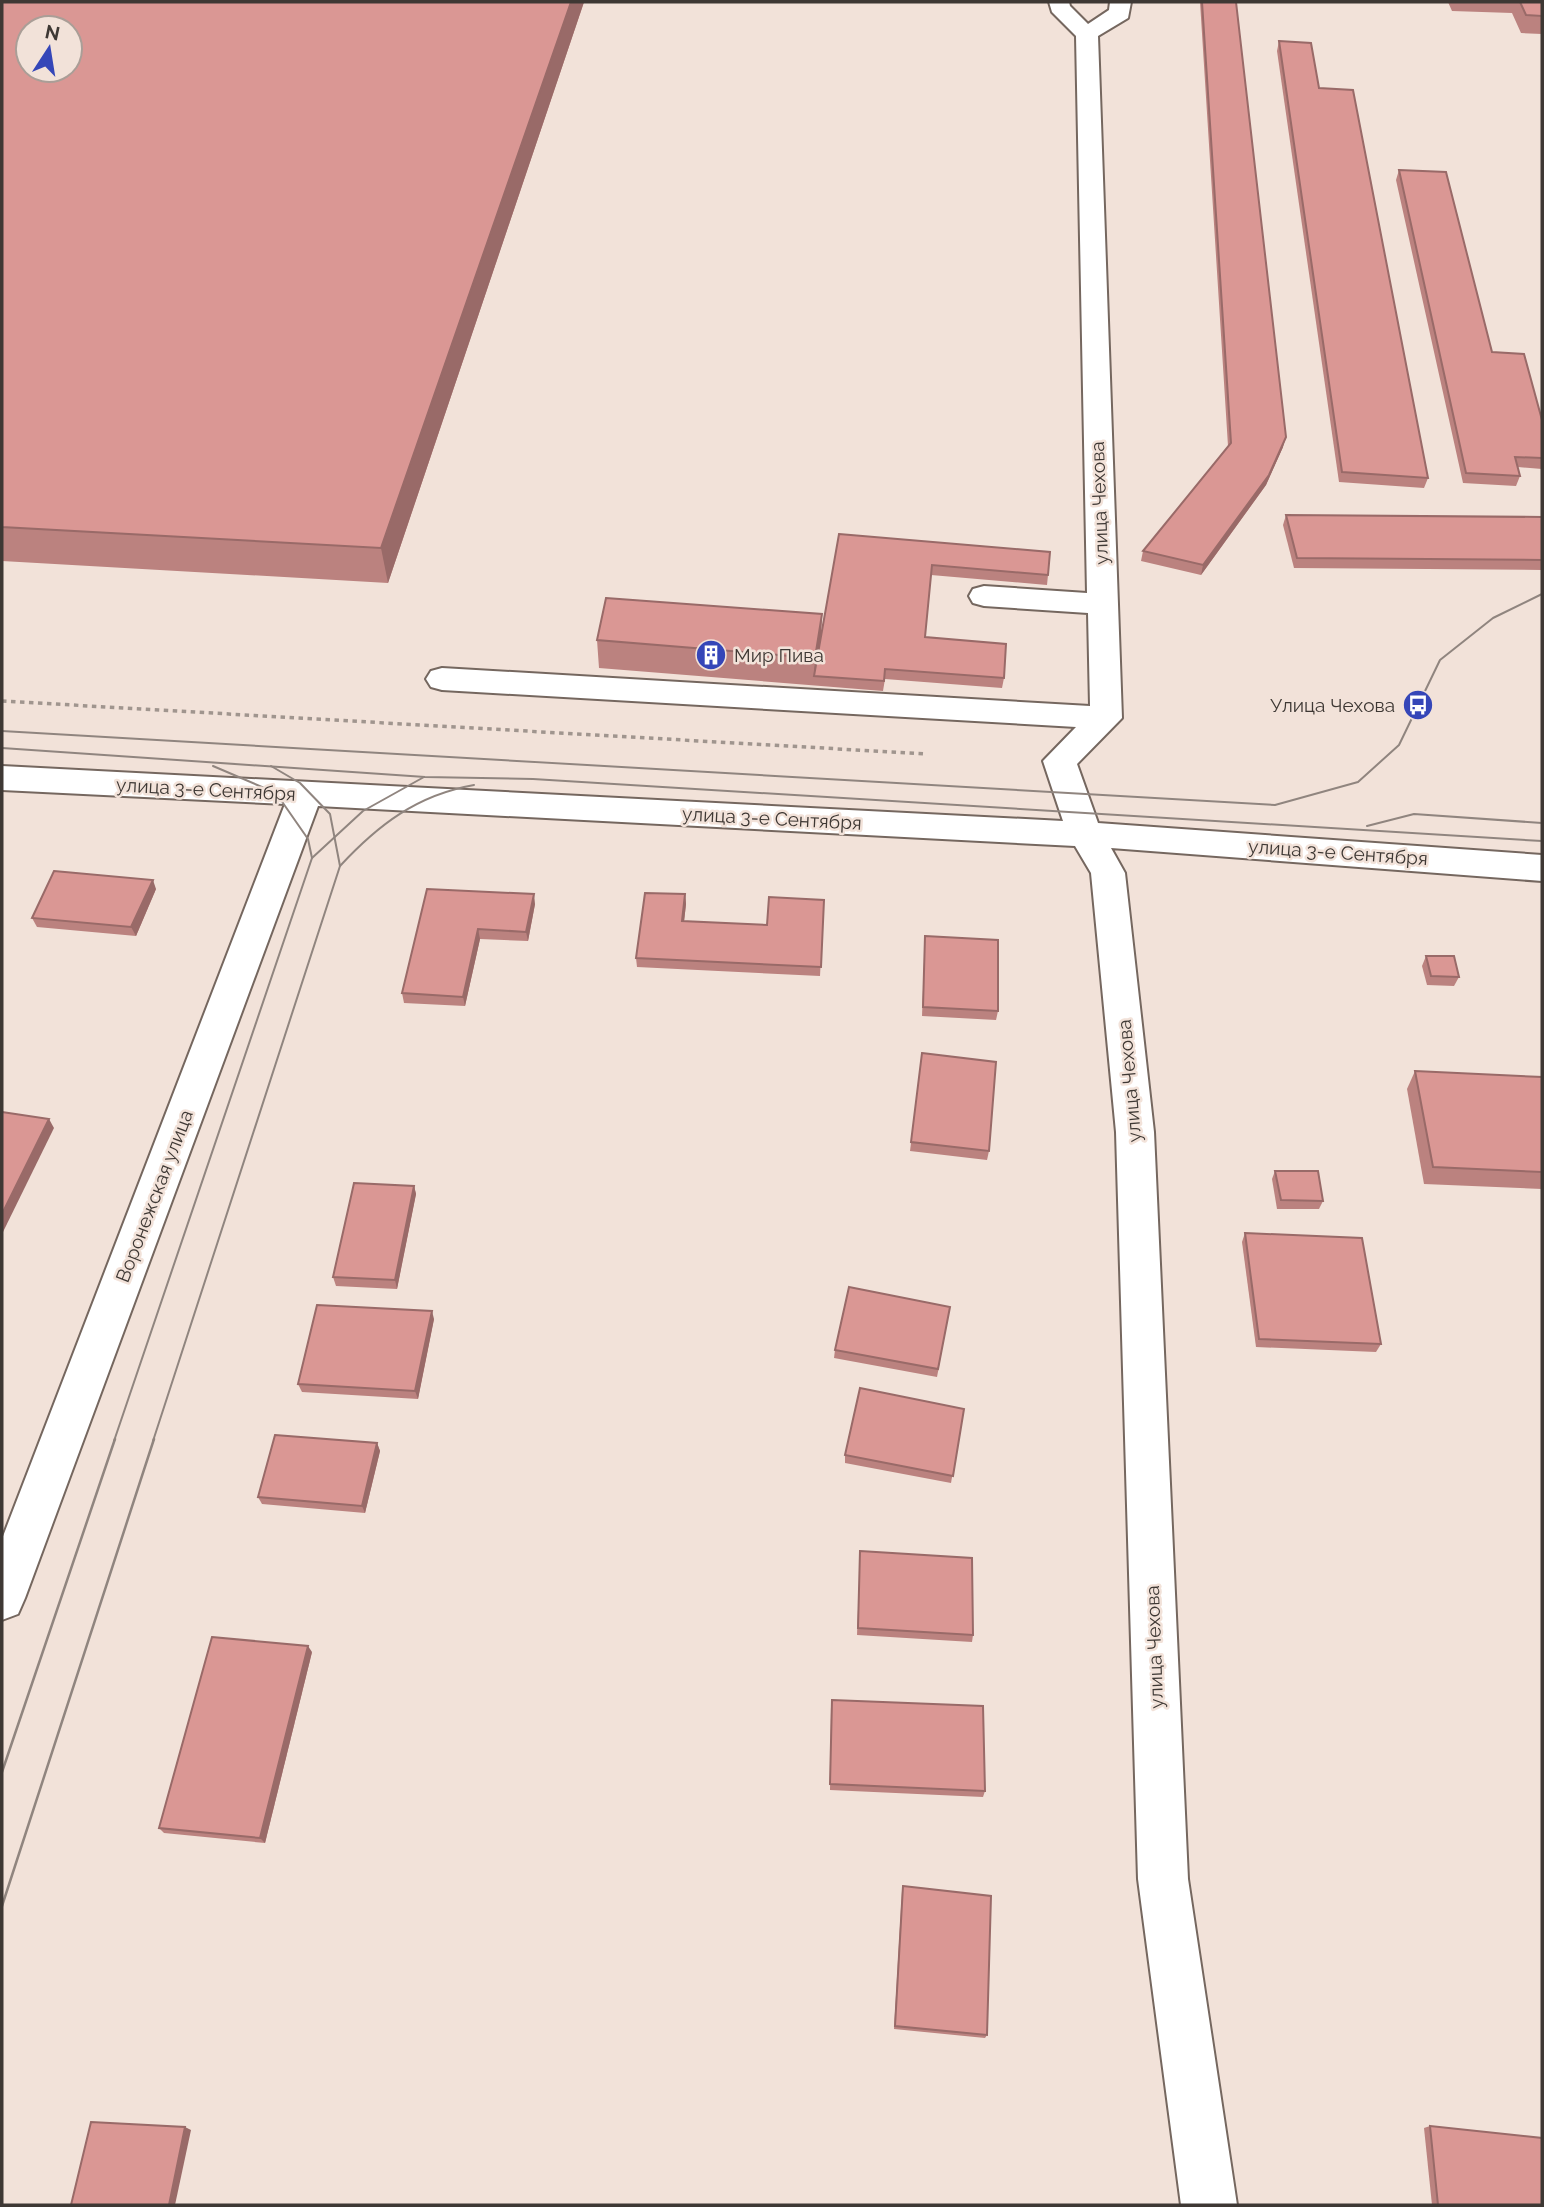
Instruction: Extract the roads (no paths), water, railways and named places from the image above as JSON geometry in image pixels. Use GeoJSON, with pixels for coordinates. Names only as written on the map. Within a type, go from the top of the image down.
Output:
{"type":"FeatureCollection","features":[{"type":"Feature","properties":{"kind":"street"},"geometry":{"type":"LineString","coordinates":[[1059,2],[1059,8],[1087,34],[1120,13],[1120,2]]}},
{"type":"Feature","properties":{"kind":"street","name":"улица Чехова"},"geometry":{"type":"LineString","coordinates":[[1087,34],[1106,718],[1060,761],[1085,834],[1108,873],[1135,1132],[1163,1879],[1209,2205]]}},
{"type":"Feature","properties":{"kind":"street"},"geometry":{"type":"LineString","coordinates":[[984,596],[1102,604]]}},
{"type":"Feature","properties":{"kind":"street"},"geometry":{"type":"LineString","coordinates":[[442,679],[1106,718]]}},
{"type":"Feature","properties":{"kind":"street","name":"улица 3-е Сентября"},"geometry":{"type":"LineString","coordinates":[[2,778],[1085,834],[1542,868]]}},
{"type":"Feature","properties":{"kind":"street","name":"Воронежская улица"},"geometry":{"type":"LineString","coordinates":[[2,1598],[306,794]]}},
{"type":"Feature","properties":{"kind":"tram line"},"geometry":{"type":"LineString","coordinates":[[2,731],[1275,805],[1358,782],[1399,745],[1440,660],[1493,618],[1542,594]]}},
{"type":"Feature","properties":{"kind":"tram line"},"geometry":{"type":"LineString","coordinates":[[2,748],[272,767]]}},
{"type":"Feature","properties":{"kind":"tram line"},"geometry":{"type":"LineString","coordinates":[[213,766],[276,793],[308,839],[312,858]]}},
{"type":"Feature","properties":{"kind":"tram line"},"geometry":{"type":"LineString","coordinates":[[272,767],[425,777],[533,779],[1542,841]]}},
{"type":"Feature","properties":{"kind":"tram line"},"geometry":{"type":"LineString","coordinates":[[272,767],[300,783],[330,814],[334,837]]}},
{"type":"Feature","properties":{"kind":"tram line"},"geometry":{"type":"LineString","coordinates":[[334,837],[363,811],[424,777]]}},
{"type":"Feature","properties":{"kind":"tram line"},"geometry":{"type":"LineString","coordinates":[[340,866],[369,837],[400,814],[434,796],[474,785]]}},
{"type":"Feature","properties":{"kind":"tram line"},"geometry":{"type":"LineString","coordinates":[[1367,826],[1414,814],[1542,823]]}},
{"type":"Feature","properties":{"kind":"tram line"},"geometry":{"type":"LineString","coordinates":[[312,858],[334,837]]}},
{"type":"Feature","properties":{"kind":"tram line"},"geometry":{"type":"LineString","coordinates":[[334,837],[340,866]]}},
{"type":"Feature","properties":{"kind":"tram line"},"geometry":{"type":"LineString","coordinates":[[114,1441],[312,858]]}},
{"type":"Feature","properties":{"kind":"tram line"},"geometry":{"type":"LineString","coordinates":[[153,1441],[340,866]]}},
{"type":"Feature","properties":{"kind":"tram line"},"geometry":{"type":"LineString","coordinates":[[2,1772],[115,1439]]}},
{"type":"Feature","properties":{"kind":"tram line"},"geometry":{"type":"LineString","coordinates":[[2,1906],[154,1439]]}},
{"type":"Feature","properties":{"kind":"place","name":"Мир Пива"},"geometry":{"type":"Point","coordinates":[711,655]}},
{"type":"Feature","properties":{"kind":"place","name":"Улица Чехова"},"geometry":{"type":"Point","coordinates":[1418,705]}}]}
